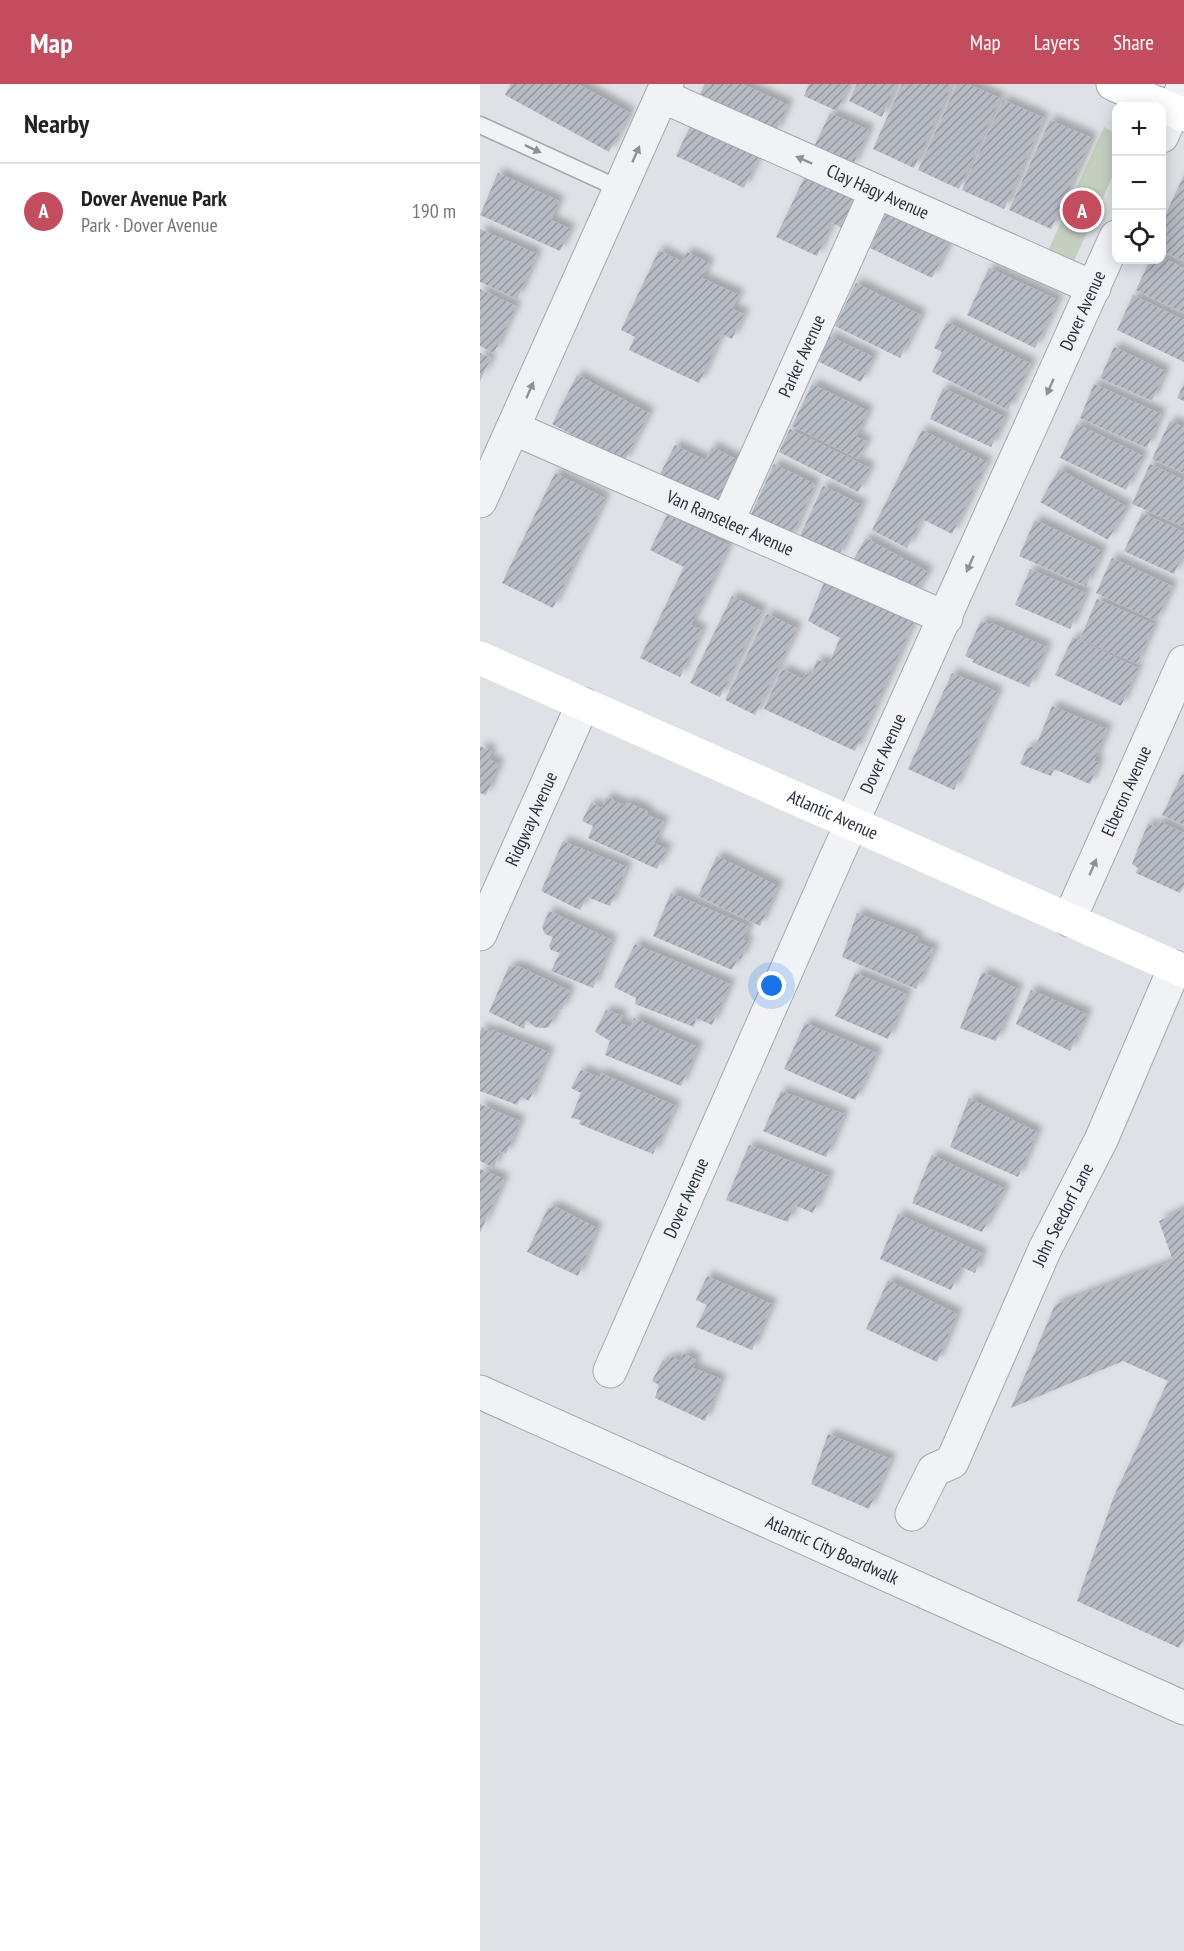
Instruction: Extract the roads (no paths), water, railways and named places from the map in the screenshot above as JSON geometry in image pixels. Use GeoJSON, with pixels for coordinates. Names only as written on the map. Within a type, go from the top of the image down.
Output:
{"type":"FeatureCollection","features":[{"type":"Feature","properties":{"kind":"main road"},"geometry":{"type":"LineString","coordinates":[[1113,84],[1176,112]]}},
{"type":"Feature","properties":{"kind":"main road","name":"Atlantic Avenue"},"geometry":{"type":"LineString","coordinates":[[480,658],[1180,969]]}},
{"type":"Feature","properties":{"kind":"street"},"geometry":{"type":"LineString","coordinates":[[480,501],[664,90]]}},
{"type":"Feature","properties":{"kind":"street","name":"Clay Hagy Avenue"},"geometry":{"type":"LineString","coordinates":[[664,90],[876,192],[1094,288]]}},
{"type":"Feature","properties":{"kind":"street","name":"Parker Avenue"},"geometry":{"type":"LineString","coordinates":[[727,522],[876,192]]}},
{"type":"Feature","properties":{"kind":"street","name":"Dover Avenue"},"geometry":{"type":"LineString","coordinates":[[610,1371],[852,823],[1112,246]]}},
{"type":"Feature","properties":{"kind":"street","name":"Van Ranseleer Avenue"},"geometry":{"type":"LineString","coordinates":[[513,428],[946,618]]}},
{"type":"Feature","properties":{"kind":"street","name":"Elberon Avenue"},"geometry":{"type":"LineString","coordinates":[[1069,920],[1184,662]]}},
{"type":"Feature","properties":{"kind":"street","name":"Ridgway Avenue"},"geometry":{"type":"LineString","coordinates":[[480,934],[583,704]]}},
{"type":"Feature","properties":{"kind":"street","name":"John Seedorf Lane"},"geometry":{"type":"LineString","coordinates":[[912,1514],[934,1470],[952,1462],[1046,1249],[1101,1140],[1180,969]]}},
{"type":"Feature","properties":{"kind":"street","name":"Atlantic City Boardwalk"},"geometry":{"type":"LineString","coordinates":[[480,1392],[1184,1708]]}},
{"type":"Feature","properties":{"kind":"lane"},"geometry":{"type":"LineString","coordinates":[[480,125],[620,189]]}},
{"type":"Feature","properties":{"kind":"place","name":"Dover Avenue Park"},"geometry":{"type":"Point","coordinates":[1082,210]}}]}
